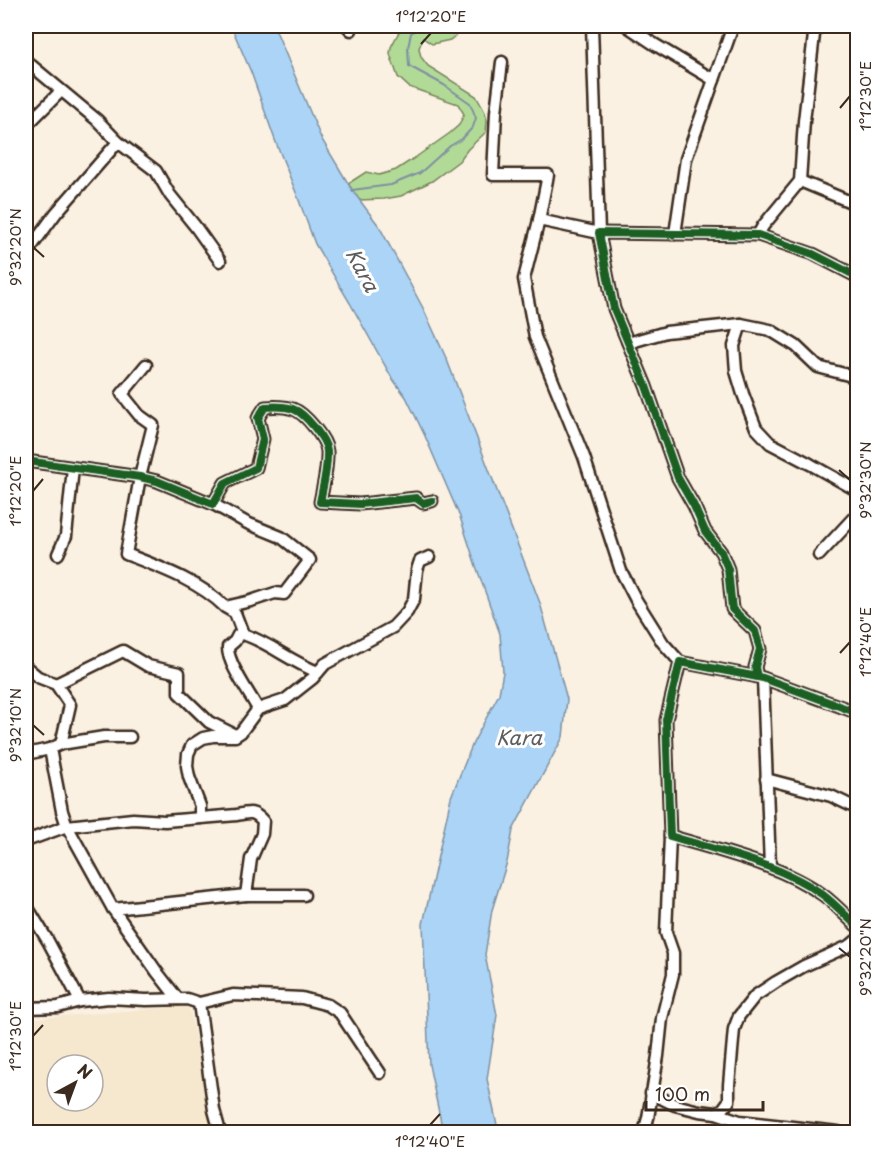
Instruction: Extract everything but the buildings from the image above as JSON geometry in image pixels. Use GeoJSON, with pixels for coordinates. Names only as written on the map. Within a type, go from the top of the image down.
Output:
{"type":"FeatureCollection","features":[{"type":"Feature","properties":{"kind":"street"},"geometry":{"type":"LineString","coordinates":[[592,26],[599,233],[615,309],[646,387],[678,478],[705,531],[721,552],[728,569],[732,609],[755,632],[760,650],[755,667],[760,678],[770,867]]}},
{"type":"Feature","properties":{"kind":"street"},"geometry":{"type":"LineString","coordinates":[[627,26],[714,80]]}},
{"type":"Feature","properties":{"kind":"street"},"geometry":{"type":"LineString","coordinates":[[675,234],[686,159],[733,26]]}},
{"type":"Feature","properties":{"kind":"street"},"geometry":{"type":"LineString","coordinates":[[758,236],[763,226],[800,181],[815,26]]}},
{"type":"Feature","properties":{"kind":"street"},"geometry":{"type":"LineString","coordinates":[[26,61],[97,120],[118,142],[156,171],[220,261]]}},
{"type":"Feature","properties":{"kind":"street"},"geometry":{"type":"LineString","coordinates":[[502,62],[496,112],[494,176],[548,176],[524,279],[535,337],[584,457],[621,571],[636,600],[663,644],[680,662],[760,678],[858,713]]}},
{"type":"Feature","properties":{"kind":"street"},"geometry":{"type":"LineString","coordinates":[[26,126],[61,91]]}},
{"type":"Feature","properties":{"kind":"street"},"geometry":{"type":"LineString","coordinates":[[26,254],[56,213],[118,142]]}},
{"type":"Feature","properties":{"kind":"street"},"geometry":{"type":"LineString","coordinates":[[800,181],[858,205]]}},
{"type":"Feature","properties":{"kind":"street"},"geometry":{"type":"LineString","coordinates":[[538,220],[599,233],[758,236],[813,254],[858,277]]}},
{"type":"Feature","properties":{"kind":"street"},"geometry":{"type":"LineString","coordinates":[[628,343],[666,332],[741,324],[770,330],[796,346],[818,367],[858,378]]}},
{"type":"Feature","properties":{"kind":"street"},"geometry":{"type":"LineString","coordinates":[[741,324],[734,346],[736,371],[756,428],[770,443],[858,491]]}},
{"type":"Feature","properties":{"kind":"street"},"geometry":{"type":"LineString","coordinates":[[146,365],[122,394],[139,415],[153,425],[140,477],[126,554],[177,574],[217,598],[225,607],[235,612],[243,634]]}},
{"type":"Feature","properties":{"kind":"street"},"geometry":{"type":"LineString","coordinates":[[213,504],[225,483],[256,468],[263,439],[258,418],[266,407],[276,406],[296,410],[320,435],[327,449],[326,471],[320,502],[360,504],[416,498],[423,502],[432,501]]}},
{"type":"Feature","properties":{"kind":"street"},"geometry":{"type":"LineString","coordinates":[[26,464],[73,468],[158,481],[213,504],[247,523],[281,537],[310,560],[284,594],[275,593],[225,607]]}},
{"type":"Feature","properties":{"kind":"street"},"geometry":{"type":"LineString","coordinates":[[58,554],[66,536],[73,468]]}},
{"type":"Feature","properties":{"kind":"street"},"geometry":{"type":"LineString","coordinates":[[819,555],[858,513]]}},
{"type":"Feature","properties":{"kind":"street"},"geometry":{"type":"LineString","coordinates":[[200,818],[200,806],[187,766],[188,754],[192,745],[203,738],[236,736],[258,709],[285,700],[326,664],[393,627],[407,612],[414,599],[420,561],[429,557]]}},
{"type":"Feature","properties":{"kind":"street"},"geometry":{"type":"LineString","coordinates":[[258,709],[234,670],[228,653],[228,647],[238,635],[243,634],[258,639],[303,666],[318,672]]}},
{"type":"Feature","properties":{"kind":"street"},"geometry":{"type":"LineString","coordinates":[[56,684],[123,651],[148,666],[179,673],[178,693],[209,722],[236,736]]}},
{"type":"Feature","properties":{"kind":"street"},"geometry":{"type":"LineString","coordinates":[[644,1132],[658,1056],[662,1018],[673,974],[673,953],[666,933],[670,836],[666,720],[680,662]]}},
{"type":"Feature","properties":{"kind":"street"},"geometry":{"type":"LineString","coordinates":[[26,667],[38,677],[56,684],[70,705],[61,744]]}},
{"type":"Feature","properties":{"kind":"street"},"geometry":{"type":"LineString","coordinates":[[26,754],[61,744],[104,737],[130,737]]}},
{"type":"Feature","properties":{"kind":"street"},"geometry":{"type":"LineString","coordinates":[[50,749],[62,812],[67,826],[113,909],[178,999]]}},
{"type":"Feature","properties":{"kind":"street"},"geometry":{"type":"LineString","coordinates":[[766,779],[831,796],[858,808]]}},
{"type":"Feature","properties":{"kind":"street"},"geometry":{"type":"LineString","coordinates":[[26,841],[67,826],[132,819],[165,821],[249,812],[257,815],[263,821],[262,834],[251,859],[246,895]]}},
{"type":"Feature","properties":{"kind":"street"},"geometry":{"type":"LineString","coordinates":[[670,836],[770,867],[791,876],[823,895],[858,927]]}},
{"type":"Feature","properties":{"kind":"street"},"geometry":{"type":"LineString","coordinates":[[113,909],[246,895],[304,896]]}},
{"type":"Feature","properties":{"kind":"street"},"geometry":{"type":"LineString","coordinates":[[26,905],[80,1001]]}},
{"type":"Feature","properties":{"kind":"street"},"geometry":{"type":"LineString","coordinates":[[716,1113],[723,1109],[729,1101],[734,1029],[739,1016],[754,996],[804,966],[851,945],[858,939]]}},
{"type":"Feature","properties":{"kind":"street"},"geometry":{"type":"LineString","coordinates":[[26,1008],[58,1007],[80,1001],[109,998],[187,999],[199,1003],[233,995],[302,998],[328,1005],[340,1013],[380,1073]]}},
{"type":"Feature","properties":{"kind":"street"},"geometry":{"type":"LineString","coordinates":[[199,1003],[214,1110],[220,1132]]}},
{"type":"Feature","properties":{"kind":"street"},"geometry":{"type":"LineString","coordinates":[[651,1093],[675,1106],[716,1113],[740,1122],[838,1132]]}},
{"type":"Feature","properties":{"kind":"shaded area"},"geometry":{"type":"Polygon","coordinates":[[[187,1006],[190,1011],[212,1132],[26,1132],[26,1019],[187,1006]]]}},
{"type":"Feature","properties":{"kind":"green space"},"geometry":{"type":"Polygon","coordinates":[[[405,26],[465,26],[450,40],[432,44],[423,38],[419,48],[421,57],[428,66],[476,96],[485,112],[486,132],[459,161],[432,181],[401,196],[359,200],[349,183],[366,172],[379,175],[396,170],[450,133],[459,125],[464,114],[458,104],[409,87],[398,77],[390,54],[400,30],[405,26]]]}},
{"type":"Feature","properties":{"kind":"water","name":"Kara"},"geometry":{"type":"Polygon","coordinates":[[[231,26],[274,26],[321,138],[352,190],[379,226],[423,308],[447,360],[540,603],[567,699],[563,737],[513,830],[507,862],[492,910],[485,955],[497,1015],[487,1079],[500,1132],[443,1132],[429,1065],[423,924],[451,797],[473,743],[499,694],[503,672],[500,634],[460,517],[425,436],[406,397],[392,378],[315,244],[251,72],[231,26]]]}},
{"type":"Feature","properties":{"kind":"waterway"},"geometry":{"type":"LineString","coordinates":[[352,190],[391,185],[420,173],[450,146],[462,139],[473,127],[476,118],[470,103],[444,85],[409,66],[408,48],[411,33],[421,26],[438,32],[455,26]]}},
{"type":"Feature","properties":{"kind":"cycle path"},"geometry":{"type":"LineString","coordinates":[[757,677],[755,667],[760,649],[755,631],[732,609],[728,569],[721,552],[705,531],[678,478],[646,386],[614,309],[599,233],[758,235],[813,254],[858,277]]}},
{"type":"Feature","properties":{"kind":"cycle path"},"geometry":{"type":"LineString","coordinates":[[26,461],[140,477],[157,481],[213,504],[225,483],[256,468],[263,439],[258,418],[265,407],[276,406],[298,411],[319,433],[326,446],[327,464],[320,502],[360,504],[416,498],[423,503],[432,501]]}},
{"type":"Feature","properties":{"kind":"cycle path"},"geometry":{"type":"LineString","coordinates":[[858,713],[763,678],[680,662],[666,720],[670,836],[750,860],[789,875],[823,895],[858,927]]}}]}
